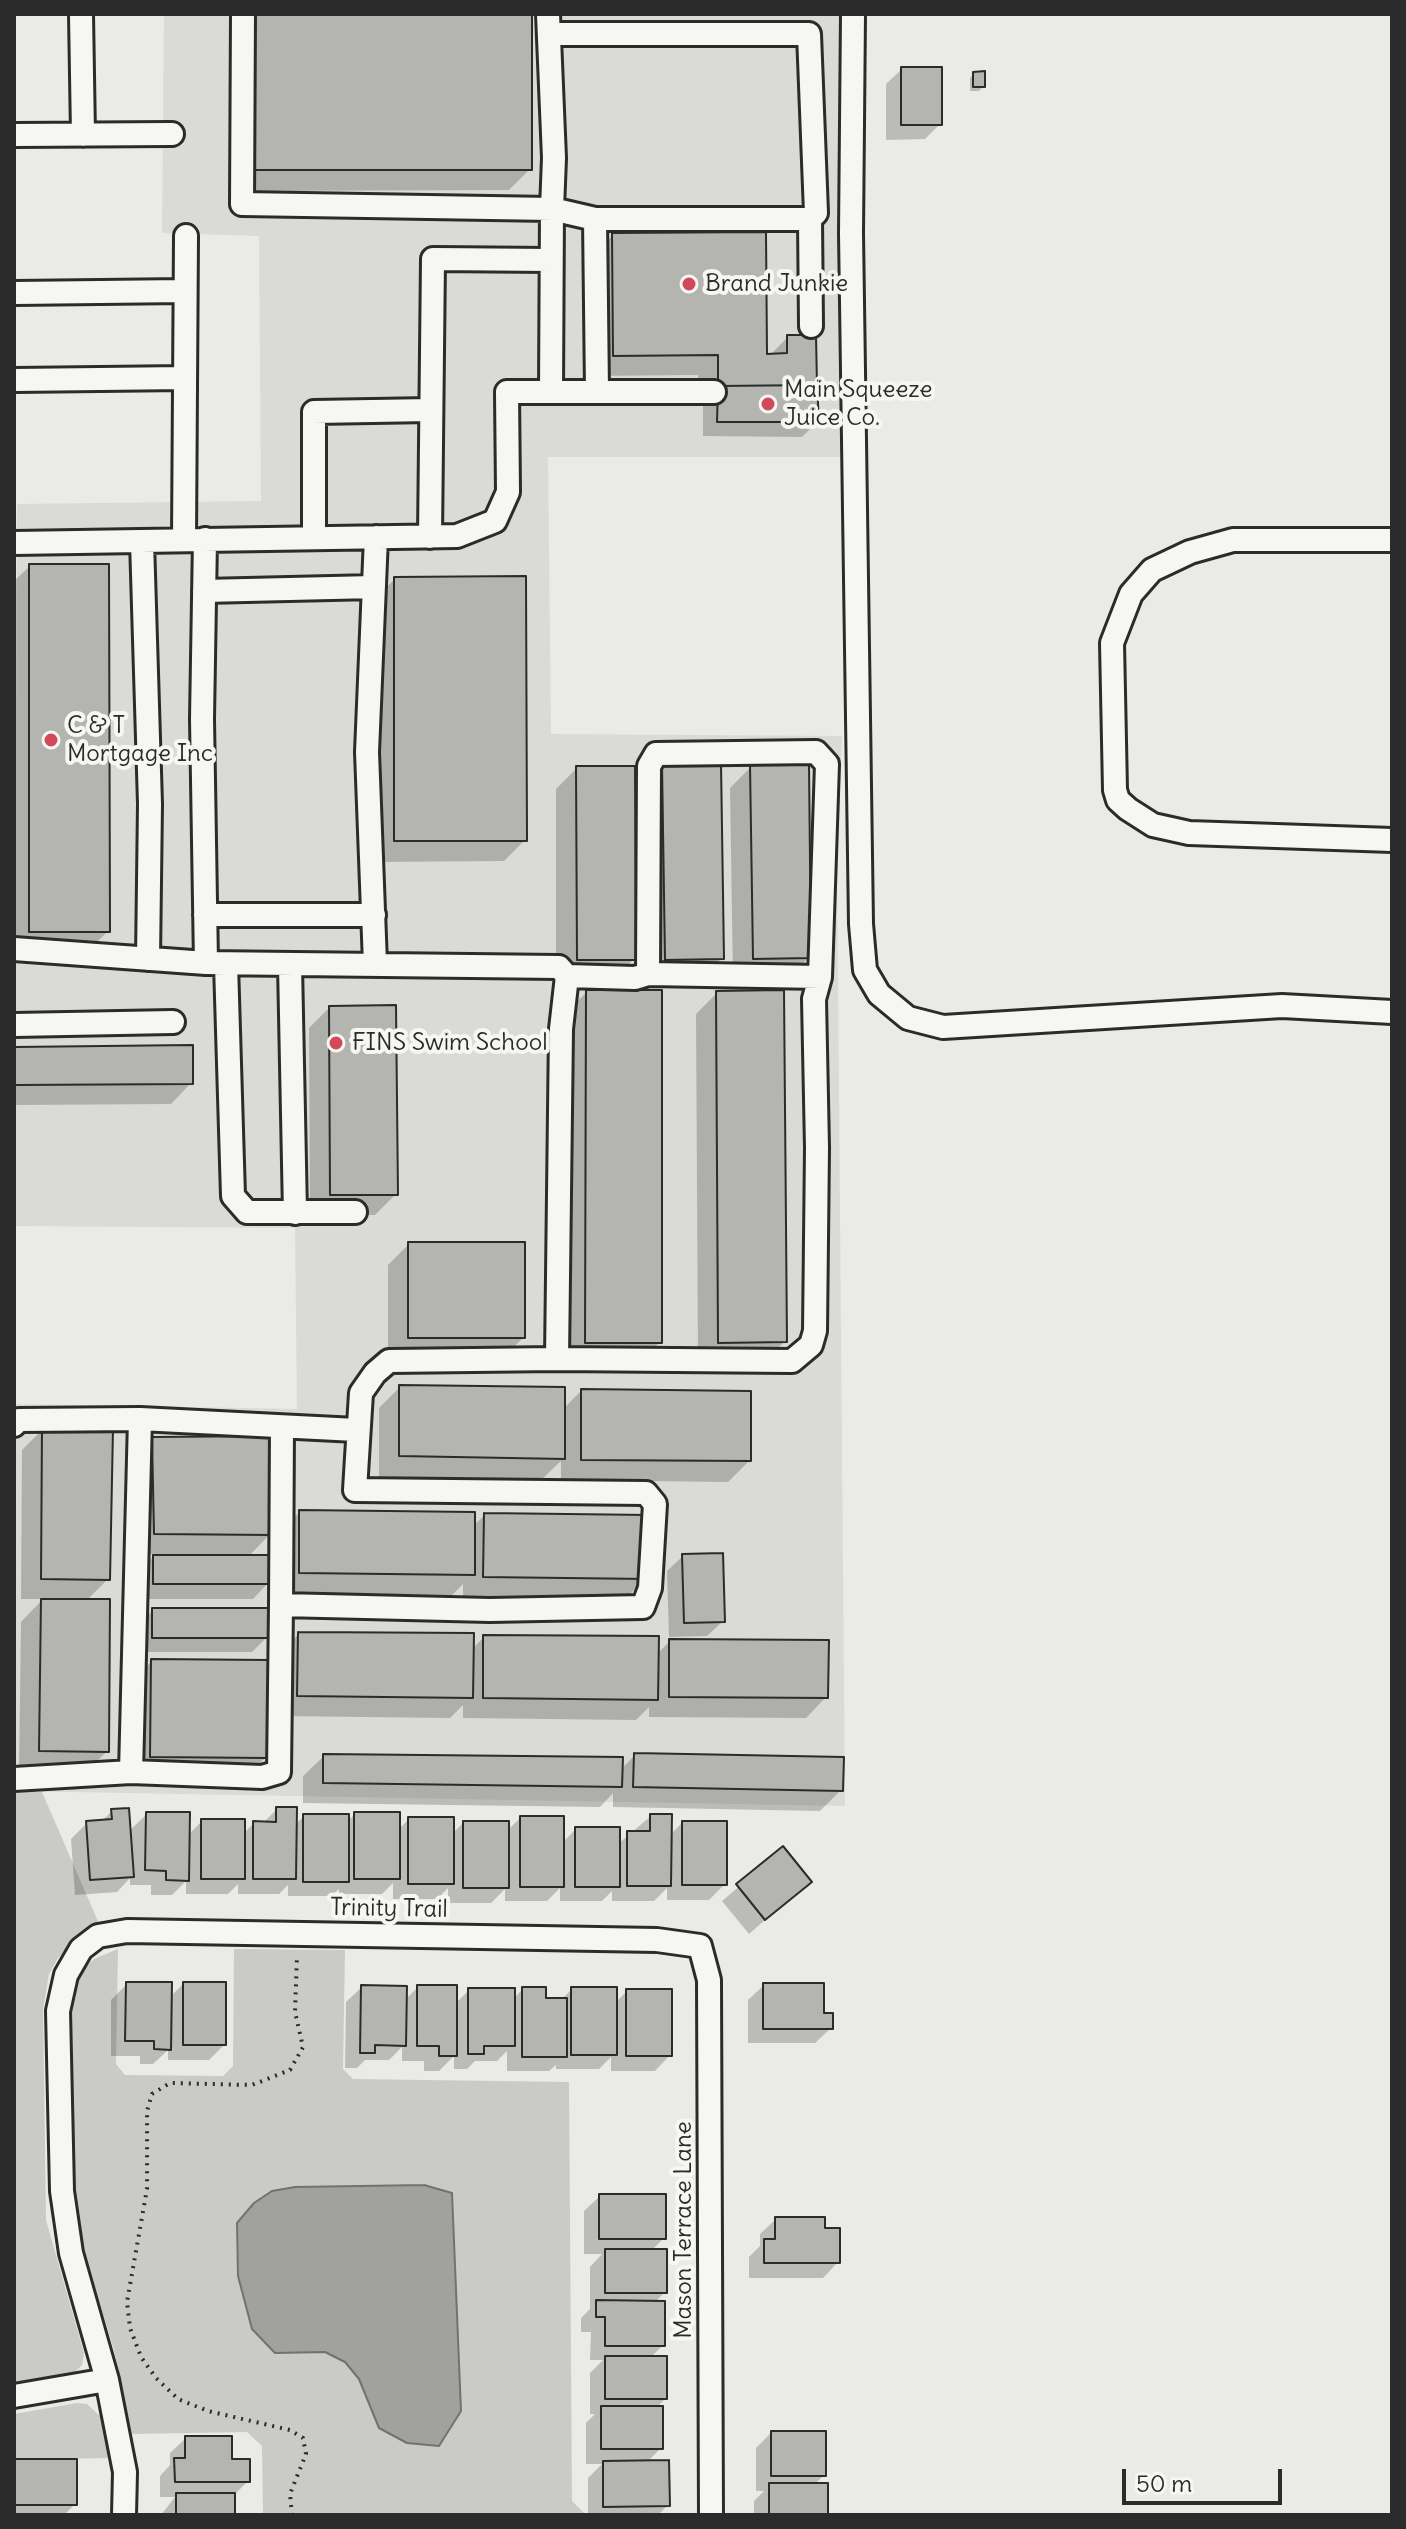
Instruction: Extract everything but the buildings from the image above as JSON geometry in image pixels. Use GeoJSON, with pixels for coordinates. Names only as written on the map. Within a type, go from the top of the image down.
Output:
{"type":"FeatureCollection","features":[{"type":"Feature","properties":{"kind":"street"},"geometry":{"type":"LineString","coordinates":[[81,14],[83,135]]}},
{"type":"Feature","properties":{"kind":"street"},"geometry":{"type":"LineString","coordinates":[[243,14],[242,204],[552,209],[595,219],[810,219],[816,213],[810,24],[549,24],[554,158],[552,209],[550,260],[551,392]]}},
{"type":"Feature","properties":{"kind":"street"},"geometry":{"type":"LineString","coordinates":[[853,14],[852,294],[861,924],[865,970],[879,994],[908,1018],[943,1027],[1282,1006],[1392,1012]]}},
{"type":"Feature","properties":{"kind":"street"},"geometry":{"type":"LineString","coordinates":[[14,135],[172,134]]}},
{"type":"Feature","properties":{"kind":"street"},"geometry":{"type":"LineString","coordinates":[[595,219],[597,391]]}},
{"type":"Feature","properties":{"kind":"street"},"geometry":{"type":"LineString","coordinates":[[810,219],[811,326]]}},
{"type":"Feature","properties":{"kind":"street"},"geometry":{"type":"LineString","coordinates":[[186,236],[185,378],[194,539],[204,591],[205,915],[216,964],[233,1196],[247,1212],[355,1212]]}},
{"type":"Feature","properties":{"kind":"street"},"geometry":{"type":"LineString","coordinates":[[430,537],[433,259],[550,260]]}},
{"type":"Feature","properties":{"kind":"street"},"geometry":{"type":"LineString","coordinates":[[14,293],[185,291]]}},
{"type":"Feature","properties":{"kind":"street"},"geometry":{"type":"LineString","coordinates":[[14,380],[185,378]]}},
{"type":"Feature","properties":{"kind":"street"},"geometry":{"type":"LineString","coordinates":[[14,543],[457,536],[495,521],[508,492],[507,392],[714,392]]}},
{"type":"Feature","properties":{"kind":"street"},"geometry":{"type":"LineString","coordinates":[[314,538],[314,412],[431,410]]}},
{"type":"Feature","properties":{"kind":"street"},"geometry":{"type":"LineString","coordinates":[[375,964],[367,752],[376,537]]}},
{"type":"Feature","properties":{"kind":"street"},"geometry":{"type":"LineString","coordinates":[[1392,540],[1233,540],[1190,552],[1152,570],[1131,594],[1112,643],[1115,790],[1118,800],[1128,809],[1153,825],[1189,833],[1392,840]]}},
{"type":"Feature","properties":{"kind":"street"},"geometry":{"type":"LineString","coordinates":[[142,541],[150,804],[148,959]]}},
{"type":"Feature","properties":{"kind":"street"},"geometry":{"type":"LineString","coordinates":[[204,591],[374,587]]}},
{"type":"Feature","properties":{"kind":"street"},"geometry":{"type":"LineString","coordinates":[[281,1605],[490,1610],[643,1607],[650,1588],[655,1504],[646,1493],[355,1490],[356,1430],[361,1393],[375,1373],[389,1361],[792,1361],[811,1345],[815,1331],[817,1179],[814,999],[820,977],[827,764],[816,752],[656,754],[649,766],[648,974]]}},
{"type":"Feature","properties":{"kind":"street"},"geometry":{"type":"LineString","coordinates":[[205,915],[374,915]]}},
{"type":"Feature","properties":{"kind":"street"},"geometry":{"type":"LineString","coordinates":[[14,949],[216,964],[559,967],[567,976],[635,978],[648,974],[820,977]]}},
{"type":"Feature","properties":{"kind":"street"},"geometry":{"type":"LineString","coordinates":[[290,965],[295,1213]]}},
{"type":"Feature","properties":{"kind":"street"},"geometry":{"type":"LineString","coordinates":[[557,1359],[561,1029],[567,976]]}},
{"type":"Feature","properties":{"kind":"street"},"geometry":{"type":"LineString","coordinates":[[14,1025],[173,1022]]}},
{"type":"Feature","properties":{"kind":"street"},"geometry":{"type":"LineString","coordinates":[[14,1425],[19,1420],[140,1419],[356,1430]]}},
{"type":"Feature","properties":{"kind":"street"},"geometry":{"type":"LineString","coordinates":[[131,1772],[140,1419]]}},
{"type":"Feature","properties":{"kind":"street"},"geometry":{"type":"LineString","coordinates":[[14,1779],[131,1772],[262,1777],[279,1772],[282,1427]]}},
{"type":"Feature","properties":{"kind":"street","name":"Trinity Trail"},"geometry":{"type":"LineString","coordinates":[[107,2380],[71,2253],[62,2191],[58,2011],[66,1975],[81,1949],[98,1936],[127,1931],[657,1940],[700,1946]]}},
{"type":"Feature","properties":{"kind":"street","name":"Mason Terrace Lane"},"geometry":{"type":"LineString","coordinates":[[700,1946],[709,1980],[711,2515]]}},
{"type":"Feature","properties":{"kind":"street"},"geometry":{"type":"LineString","coordinates":[[14,2396],[107,2380],[125,2472],[124,2515]]}},
{"type":"Feature","properties":{"kind":"path"},"geometry":{"type":"LineString","coordinates":[[292,2515],[290,2494],[306,2454],[303,2438],[274,2425],[208,2411],[178,2399],[156,2378],[141,2357],[130,2328],[127,2302],[147,2189],[147,2111],[152,2094],[170,2083],[230,2087],[252,2085],[277,2078],[297,2062],[303,2047],[295,2012],[298,1976],[295,1934]]}},
{"type":"Feature","properties":{"kind":"shaded area"},"geometry":{"type":"Polygon","coordinates":[[[164,14],[839,14],[841,457],[548,457],[551,734],[842,736],[837,860],[845,1806],[14,1791],[14,1404],[297,1409],[295,1228],[14,1226],[17,504],[261,501],[259,236],[162,233],[164,14]]]}},
{"type":"Feature","properties":{"kind":"shaded area"},"geometry":{"type":"Polygon","coordinates":[[[14,1791],[42,1792],[100,1926],[84,1933],[58,1958],[49,1974],[43,2010],[46,2220],[84,2353],[82,2365],[69,2378],[14,2388],[14,1791]]]}},
{"type":"Feature","properties":{"kind":"shaded area"},"geometry":{"type":"Polygon","coordinates":[[[118,1949],[116,2064],[125,2075],[223,2076],[233,2066],[234,1949],[345,1950],[343,2069],[353,2079],[569,2082],[572,2501],[586,2515],[263,2515],[262,2446],[247,2432],[132,2434],[114,2350],[74,2220],[71,2178],[72,1991],[80,1972],[94,1959],[118,1949]]]}},
{"type":"Feature","properties":{"kind":"shaded area"},"geometry":{"type":"Polygon","coordinates":[[[424,2185],[452,2193],[461,2411],[439,2446],[407,2443],[379,2428],[359,2379],[345,2362],[325,2352],[275,2353],[252,2329],[238,2276],[237,2223],[254,2203],[272,2191],[295,2187],[424,2185]]]}},
{"type":"Feature","properties":{"kind":"shaded area"},"geometry":{"type":"Polygon","coordinates":[[[87,2404],[101,2417],[108,2458],[14,2460],[14,2414],[87,2404]]]}},
{"type":"Feature","properties":{"kind":"place","name":"Brand Junkie"},"geometry":{"type":"Point","coordinates":[689,284]}},
{"type":"Feature","properties":{"kind":"place","name":"Main Squeeze Juice Co."},"geometry":{"type":"Point","coordinates":[768,404]}},
{"type":"Feature","properties":{"kind":"place","name":"C & T Mortgage Inc"},"geometry":{"type":"Point","coordinates":[51,740]}},
{"type":"Feature","properties":{"kind":"place","name":"FINS Swim School"},"geometry":{"type":"Point","coordinates":[336,1043]}}]}
